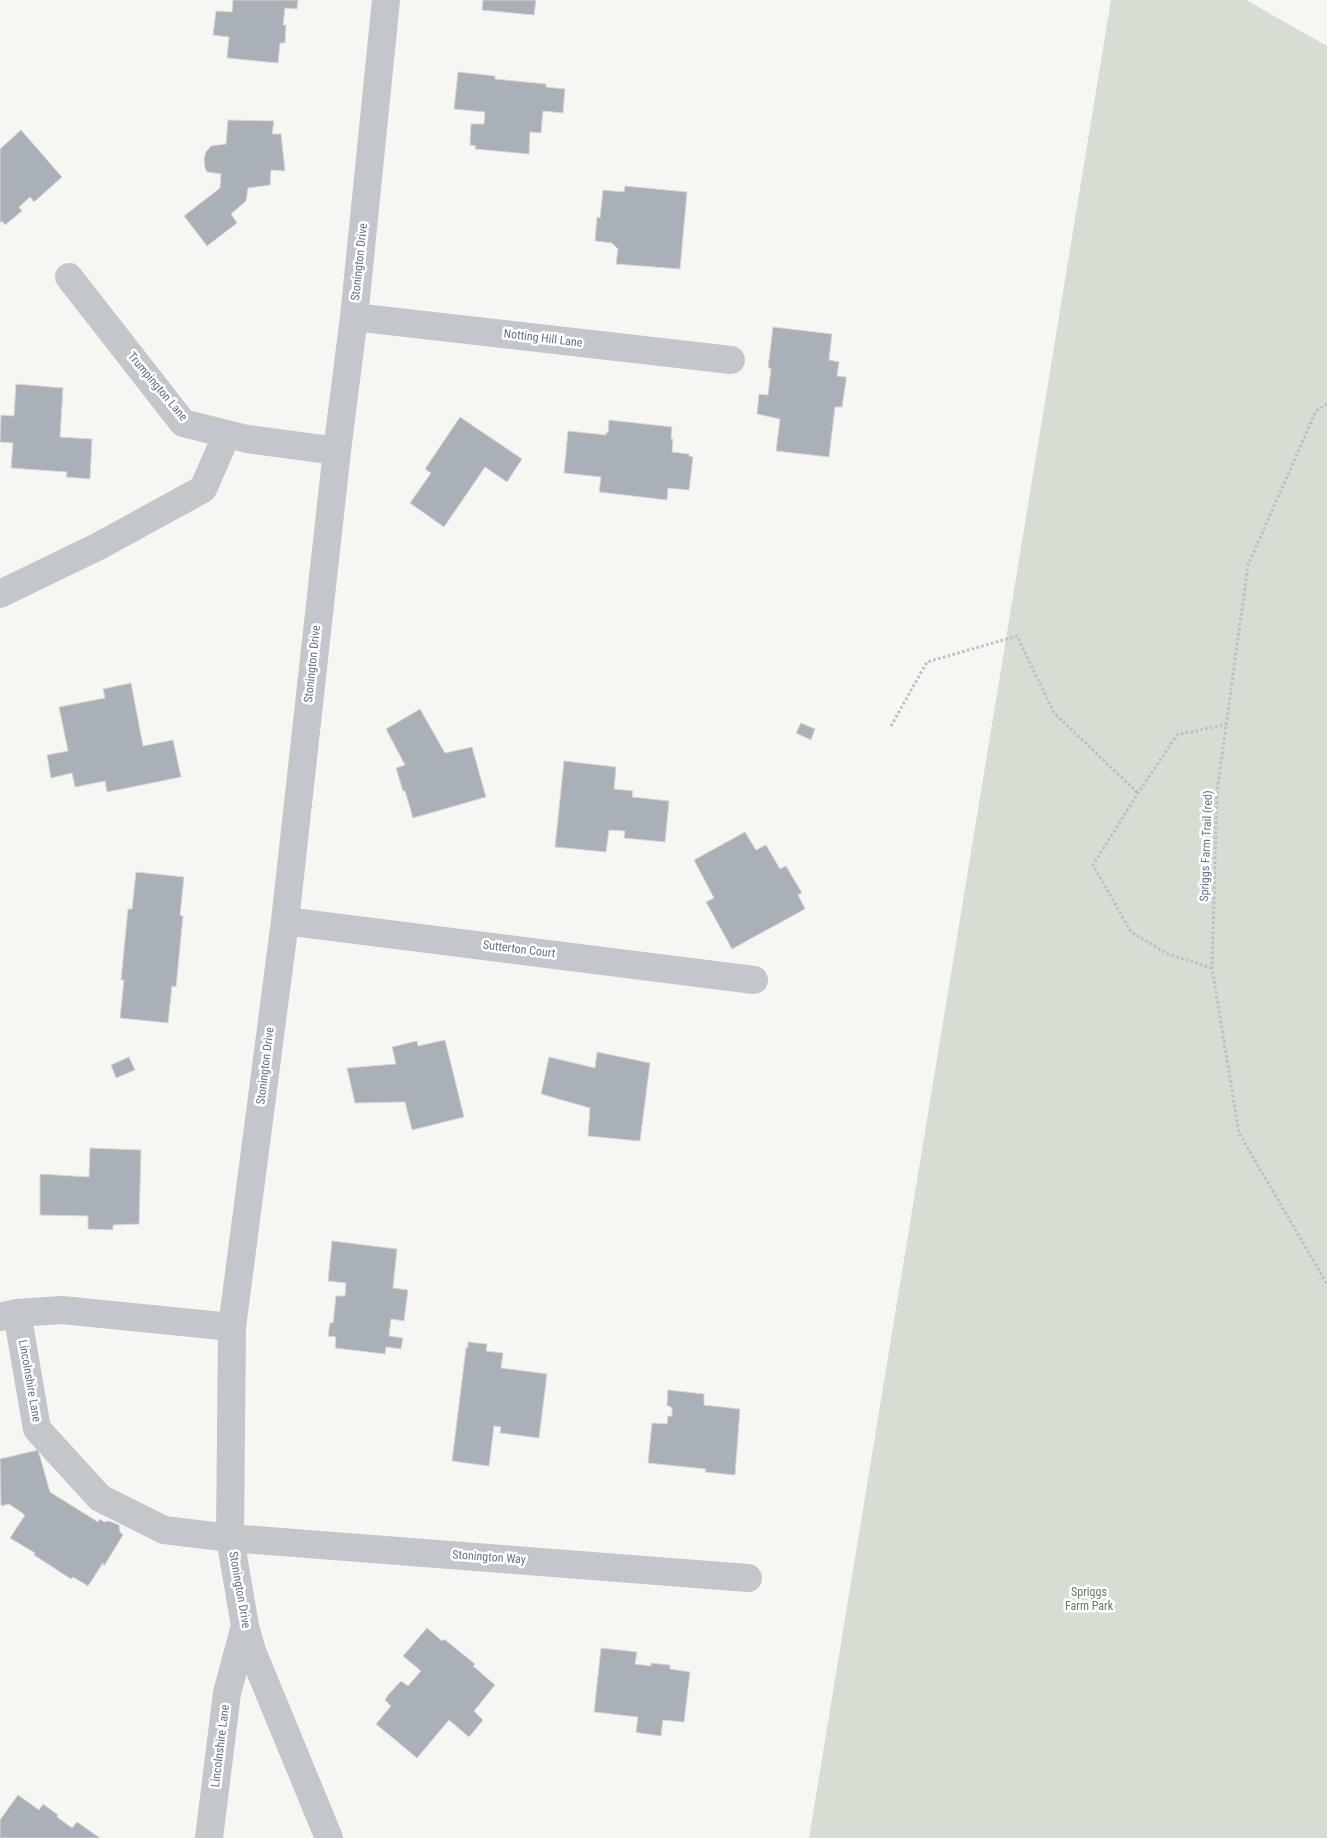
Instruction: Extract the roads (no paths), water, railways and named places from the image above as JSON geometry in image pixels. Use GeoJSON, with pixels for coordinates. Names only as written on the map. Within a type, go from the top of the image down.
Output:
{"type":"FeatureCollection","features":[{"type":"Feature","properties":{"kind":"street","name":"Stonington Drive"},"geometry":{"type":"LineString","coordinates":[[329,1838],[252,1651],[245,1626],[230,1538],[232,1327],[285,921],[337,450],[354,317],[386,0]]}},
{"type":"Feature","properties":{"kind":"street","name":"Trumpington Lane"},"geometry":{"type":"LineString","coordinates":[[69,277],[184,423],[247,439],[337,450]]}},
{"type":"Feature","properties":{"kind":"street","name":"Notting Hill Lane"},"geometry":{"type":"LineString","coordinates":[[354,317],[731,360]]}},
{"type":"Feature","properties":{"kind":"street"},"geometry":{"type":"LineString","coordinates":[[0,594],[99,546],[203,489],[228,434]]}},
{"type":"Feature","properties":{"kind":"street","name":"Sutterton Court"},"geometry":{"type":"LineString","coordinates":[[285,921],[754,980]]}},
{"type":"Feature","properties":{"kind":"street"},"geometry":{"type":"LineString","coordinates":[[8,1315],[62,1310],[232,1327]]}},
{"type":"Feature","properties":{"kind":"street","name":"Lincolnshire Lane"},"geometry":{"type":"LineString","coordinates":[[8,1315],[37,1429],[100,1498],[164,1530],[230,1538]]}},
{"type":"Feature","properties":{"kind":"street","name":"Stonington Way"},"geometry":{"type":"LineString","coordinates":[[230,1538],[748,1578]]}},
{"type":"Feature","properties":{"kind":"street","name":"Lincolnshire Lane"},"geometry":{"type":"LineString","coordinates":[[209,1838],[227,1693],[245,1626]]}},
{"type":"Feature","properties":{"kind":"park label","name":"Spriggs Farm Park"},"geometry":{"type":"Point","coordinates":[1089,1600]}}]}
